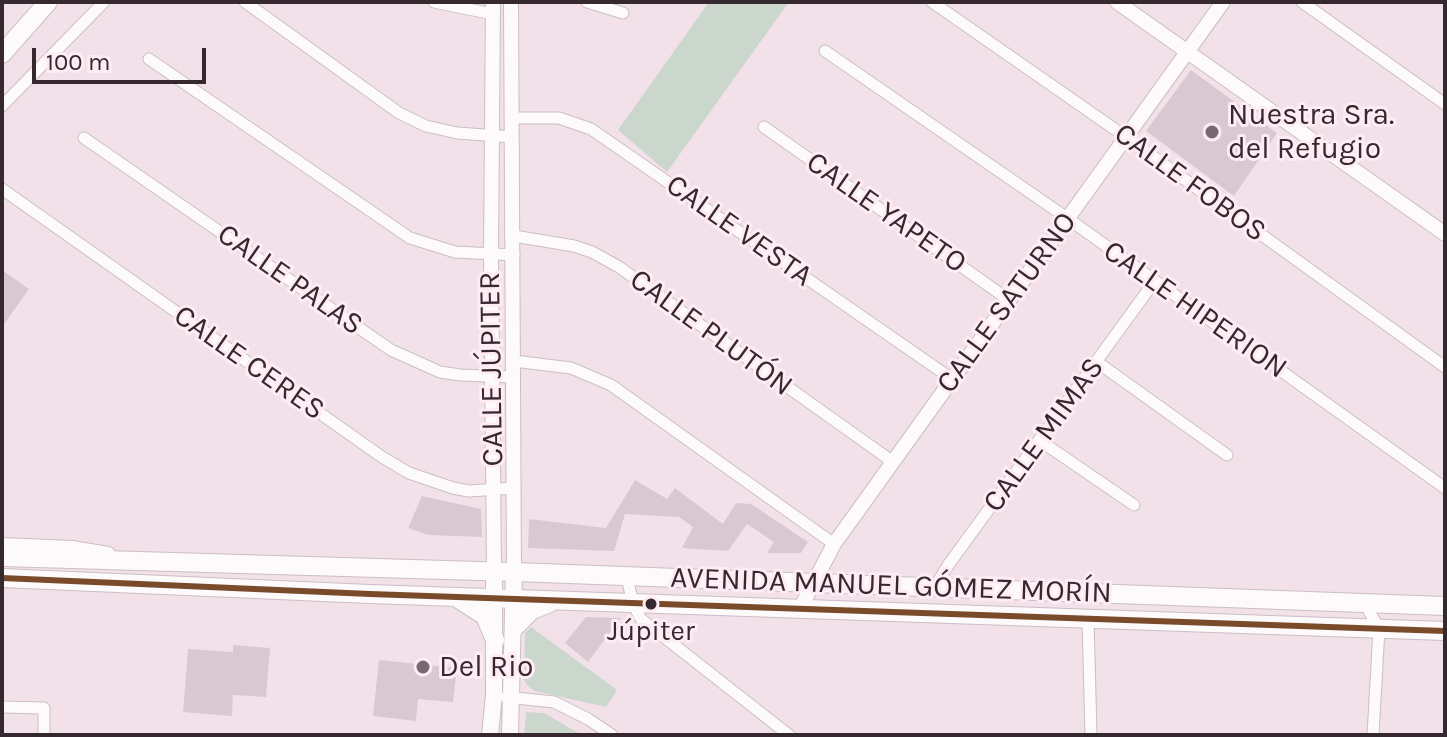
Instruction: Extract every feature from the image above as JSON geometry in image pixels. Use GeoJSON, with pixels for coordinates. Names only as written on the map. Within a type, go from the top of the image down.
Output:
{"type":"FeatureCollection","features":[{"type":"Feature","properties":{"kind":"main road"},"geometry":{"type":"LineString","coordinates":[[2,54],[48,2]]}},
{"type":"Feature","properties":{"kind":"main road","name":"AVENIDA MANUEL GÓMEZ MORÍN"},"geometry":{"type":"LineString","coordinates":[[2,557],[1445,606]]}},
{"type":"Feature","properties":{"kind":"main road","name":"CALLE JÚPITER"},"geometry":{"type":"LineString","coordinates":[[490,735],[494,695],[494,572]]}},
{"type":"Feature","properties":{"kind":"main road","name":"CALLE JÚPITER"},"geometry":{"type":"LineString","coordinates":[[510,735],[514,572]]}},
{"type":"Feature","properties":{"kind":"main road","name":"AVENIDA MANUEL GÓMEZ MORÍN"},"geometry":{"type":"LineString","coordinates":[[2,578],[494,599],[1445,631]]}},
{"type":"Feature","properties":{"kind":"main road"},"geometry":{"type":"LineString","coordinates":[[455,597],[485,616],[495,640]]}},
{"type":"Feature","properties":{"kind":"main road"},"geometry":{"type":"LineString","coordinates":[[514,628],[532,610],[556,601]]}},
{"type":"Feature","properties":{"kind":"street"},"geometry":{"type":"LineString","coordinates":[[2,106],[104,2]]}},
{"type":"Feature","properties":{"kind":"street"},"geometry":{"type":"LineString","coordinates":[[245,2],[399,113],[426,126],[457,133],[513,137]]}},
{"type":"Feature","properties":{"kind":"street"},"geometry":{"type":"LineString","coordinates":[[434,2],[493,8]]}},
{"type":"Feature","properties":{"kind":"street","name":"CALLE JÚPITER"},"geometry":{"type":"LineString","coordinates":[[511,2],[514,572]]}},
{"type":"Feature","properties":{"kind":"street"},"geometry":{"type":"LineString","coordinates":[[587,2],[623,13]]}},
{"type":"Feature","properties":{"kind":"street","name":"CALLE FOBOS"},"geometry":{"type":"LineString","coordinates":[[932,2],[1126,137],[1445,367]]}},
{"type":"Feature","properties":{"kind":"street"},"geometry":{"type":"LineString","coordinates":[[1117,2],[1445,234]]}},
{"type":"Feature","properties":{"kind":"street","name":"CALLE SATURNO"},"geometry":{"type":"LineString","coordinates":[[800,609],[834,544],[1223,2]]}},
{"type":"Feature","properties":{"kind":"street"},"geometry":{"type":"LineString","coordinates":[[1302,2],[1445,104]]}},
{"type":"Feature","properties":{"kind":"street","name":"CALLE JÚPITER"},"geometry":{"type":"LineString","coordinates":[[493,8],[491,254],[494,572]]}},
{"type":"Feature","properties":{"kind":"street","name":"CALLE HIPERION"},"geometry":{"type":"LineString","coordinates":[[825,51],[1067,218],[1445,488]]}},
{"type":"Feature","properties":{"kind":"street"},"geometry":{"type":"LineString","coordinates":[[149,59],[410,238],[455,252],[514,255]]}},
{"type":"Feature","properties":{"kind":"street","name":"CALLE VESTA"},"geometry":{"type":"LineString","coordinates":[[513,118],[559,118],[591,129],[952,379]]}},
{"type":"Feature","properties":{"kind":"street","name":"CALLE YAPETO"},"geometry":{"type":"LineString","coordinates":[[764,127],[1009,300]]}},
{"type":"Feature","properties":{"kind":"street","name":"CALLE PALAS"},"geometry":{"type":"LineString","coordinates":[[84,138],[391,350],[440,372],[492,376],[514,369],[571,368],[611,385],[834,544]]}},
{"type":"Feature","properties":{"kind":"street","name":"CALLE CERES"},"geometry":{"type":"LineString","coordinates":[[2,189],[382,457],[433,483],[469,491],[514,488]]}},
{"type":"Feature","properties":{"kind":"street","name":"CALLE PLUTÓN"},"geometry":{"type":"LineString","coordinates":[[514,236],[574,246],[619,267],[893,462]]}},
{"type":"Feature","properties":{"kind":"street","name":"CALLE MIMAS"},"geometry":{"type":"LineString","coordinates":[[934,588],[1154,282]]}},
{"type":"Feature","properties":{"kind":"street"},"geometry":{"type":"LineString","coordinates":[[1097,362],[1227,455]]}},
{"type":"Feature","properties":{"kind":"street"},"geometry":{"type":"LineString","coordinates":[[1039,440],[1134,505]]}},
{"type":"Feature","properties":{"kind":"street"},"geometry":{"type":"LineString","coordinates":[[2,545],[72,548],[128,560]]}},
{"type":"Feature","properties":{"kind":"street"},"geometry":{"type":"LineString","coordinates":[[627,577],[633,604],[641,619],[789,735]]}},
{"type":"Feature","properties":{"kind":"street"},"geometry":{"type":"LineString","coordinates":[[2,586],[70,587],[97,582]]}},
{"type":"Feature","properties":{"kind":"street"},"geometry":{"type":"LineString","coordinates":[[1364,602],[1379,629],[1373,735]]}},
{"type":"Feature","properties":{"kind":"street"},"geometry":{"type":"LineString","coordinates":[[1088,619],[1091,735]]}},
{"type":"Feature","properties":{"kind":"street"},"geometry":{"type":"LineString","coordinates":[[494,695],[554,702],[612,735]]}},
{"type":"Feature","properties":{"kind":"street"},"geometry":{"type":"LineString","coordinates":[[2,707],[44,708],[44,735]]}},
{"type":"Feature","properties":{"kind":"shaded area"},"geometry":{"type":"Polygon","coordinates":[[[709,2],[789,2],[667,172],[618,130],[709,2]]]}},
{"type":"Feature","properties":{"kind":"shaded area"},"geometry":{"type":"Polygon","coordinates":[[[531,627],[617,690],[606,707],[535,691],[527,685],[524,680],[525,633],[531,627]]]}},
{"type":"Feature","properties":{"kind":"shaded area"},"geometry":{"type":"Polygon","coordinates":[[[526,712],[544,713],[582,735],[524,735],[526,712]]]}},
{"type":"Feature","properties":{"kind":"building","name":"Nuestra Sra. del Refugio"},"geometry":{"type":"Polygon","coordinates":[[[1191,70],[1277,133],[1234,196],[1146,131],[1191,70]]]}},
{"type":"Feature","properties":{"kind":"building"},"geometry":{"type":"Polygon","coordinates":[[[2,270],[29,289],[2,327],[2,270]]]}},
{"type":"Feature","properties":{"kind":"building"},"geometry":{"type":"Polygon","coordinates":[[[635,480],[667,499],[675,488],[723,524],[736,503],[751,504],[808,542],[801,553],[767,553],[774,542],[747,524],[728,551],[682,548],[693,527],[679,517],[625,514],[614,551],[528,548],[529,519],[606,528],[635,480]]]}},
{"type":"Feature","properties":{"kind":"building"},"geometry":{"type":"Polygon","coordinates":[[[422,496],[481,509],[482,537],[428,535],[408,528],[422,496]]]}},
{"type":"Feature","properties":{"kind":"building"},"geometry":{"type":"Polygon","coordinates":[[[586,617],[621,618],[588,662],[565,643],[586,617]]]}},
{"type":"Feature","properties":{"kind":"building"},"geometry":{"type":"Polygon","coordinates":[[[233,645],[270,648],[266,697],[233,695],[232,716],[183,712],[188,649],[233,652],[233,645]]]}},
{"type":"Feature","properties":{"kind":"building"},"geometry":{"type":"Polygon","coordinates":[[[379,660],[457,668],[453,702],[418,699],[416,721],[373,716],[379,660]]]}},
{"type":"Feature","properties":{"kind":"transit line"},"geometry":{"type":"LineString","coordinates":[[2,578],[370,594],[1445,631]]}},
{"type":"Feature","properties":{"kind":"place","name":"Nuestra Sra. del Refugio"},"geometry":{"type":"Point","coordinates":[1212,132]}},
{"type":"Feature","properties":{"kind":"place","name":"Júpiter"},"geometry":{"type":"Point","coordinates":[651,604]}},
{"type":"Feature","properties":{"kind":"place","name":"Del Rio"},"geometry":{"type":"Point","coordinates":[423,667]}}]}
